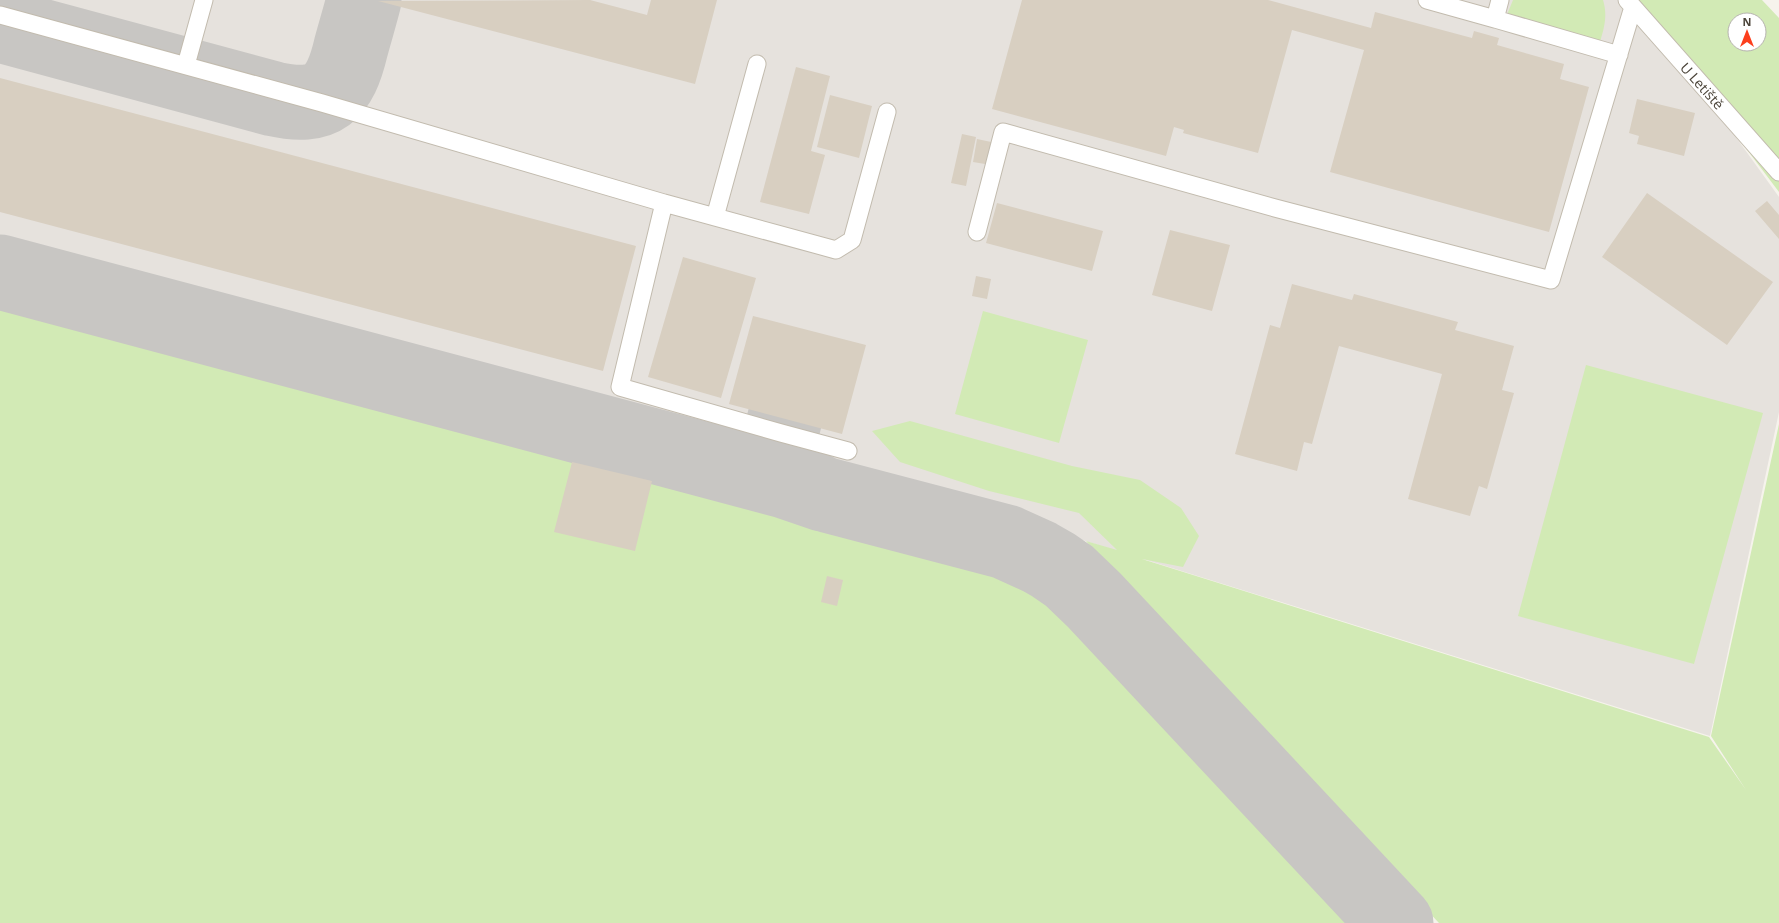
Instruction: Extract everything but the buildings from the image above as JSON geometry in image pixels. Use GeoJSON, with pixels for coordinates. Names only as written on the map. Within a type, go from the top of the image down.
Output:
{"type":"FeatureCollection","features":[{"type":"Feature","properties":{"kind":"lane"},"geometry":{"type":"LineString","coordinates":[[186,65],[204,0]]}},
{"type":"Feature","properties":{"kind":"lane"},"geometry":{"type":"LineString","coordinates":[[1427,0],[1619,55]]}},
{"type":"Feature","properties":{"kind":"lane"},"geometry":{"type":"LineString","coordinates":[[1495,19],[1500,0]]}},
{"type":"Feature","properties":{"kind":"lane"},"geometry":{"type":"LineString","coordinates":[[977,232],[1003,132],[1275,208],[1551,280],[1619,55],[1630,3]]}},
{"type":"Feature","properties":{"kind":"lane","name":"U Letiště"},"geometry":{"type":"LineString","coordinates":[[1630,3],[1779,172]]}},
{"type":"Feature","properties":{"kind":"lane"},"geometry":{"type":"LineString","coordinates":[[0,15],[186,65],[664,203],[836,250],[852,240],[887,112]]}},
{"type":"Feature","properties":{"kind":"lane"},"geometry":{"type":"LineString","coordinates":[[715,216],[757,64]]}},
{"type":"Feature","properties":{"kind":"lane"},"geometry":{"type":"LineString","coordinates":[[664,203],[620,387],[781,433],[848,450]]}},
{"type":"Feature","properties":{"kind":"shaded area"},"geometry":{"type":"Polygon","coordinates":[[[0,0],[1637,0],[1779,197],[1779,412],[1710,736],[884,478],[0,243],[0,0]]]}},
{"type":"Feature","properties":{"kind":"green space"},"geometry":{"type":"Polygon","coordinates":[[[1513,0],[1603,0],[1605,17],[1604,28],[1599,45],[1506,17],[1513,0]]]}},
{"type":"Feature","properties":{"kind":"green space"},"geometry":{"type":"Polygon","coordinates":[[[1634,0],[1762,0],[1779,18],[1779,192],[1634,0]]]}},
{"type":"Feature","properties":{"kind":"green space"},"geometry":{"type":"Polygon","coordinates":[[[0,308],[1016,579],[1044,597],[1083,635],[1352,923],[0,923],[0,308]]]}},
{"type":"Feature","properties":{"kind":"green space"},"geometry":{"type":"Polygon","coordinates":[[[983,311],[1088,340],[1059,443],[955,414],[983,311]]]}},
{"type":"Feature","properties":{"kind":"green space"},"geometry":{"type":"Polygon","coordinates":[[[1586,365],[1763,413],[1694,664],[1518,616],[1586,365]]]}},
{"type":"Feature","properties":{"kind":"green space"},"geometry":{"type":"Polygon","coordinates":[[[910,421],[1072,466],[1140,480],[1181,508],[1199,536],[1183,567],[1142,559],[1709,737],[1746,790],[1711,736],[1779,424],[1779,923],[1439,923],[1128,592],[1086,541],[1117,550],[1079,513],[989,491],[900,462],[872,431],[910,421]]]}},
{"type":"Feature","properties":{"kind":"taxiway"},"geometry":{"type":"LineString","coordinates":[[0,25],[274,99],[291,102],[306,102],[317,100],[327,95],[335,87],[347,63],[364,0]]}},
{"type":"Feature","properties":{"kind":"taxiway"},"geometry":{"type":"LineString","coordinates":[[0,272],[785,481],[823,494],[1006,542],[1039,557],[1069,576],[1094,600],[1396,923]]}},
{"type":"Feature","properties":{"kind":"taxiway"},"geometry":{"type":"LineString","coordinates":[[785,418],[780,446],[786,464],[803,482],[823,494]]}}]}
